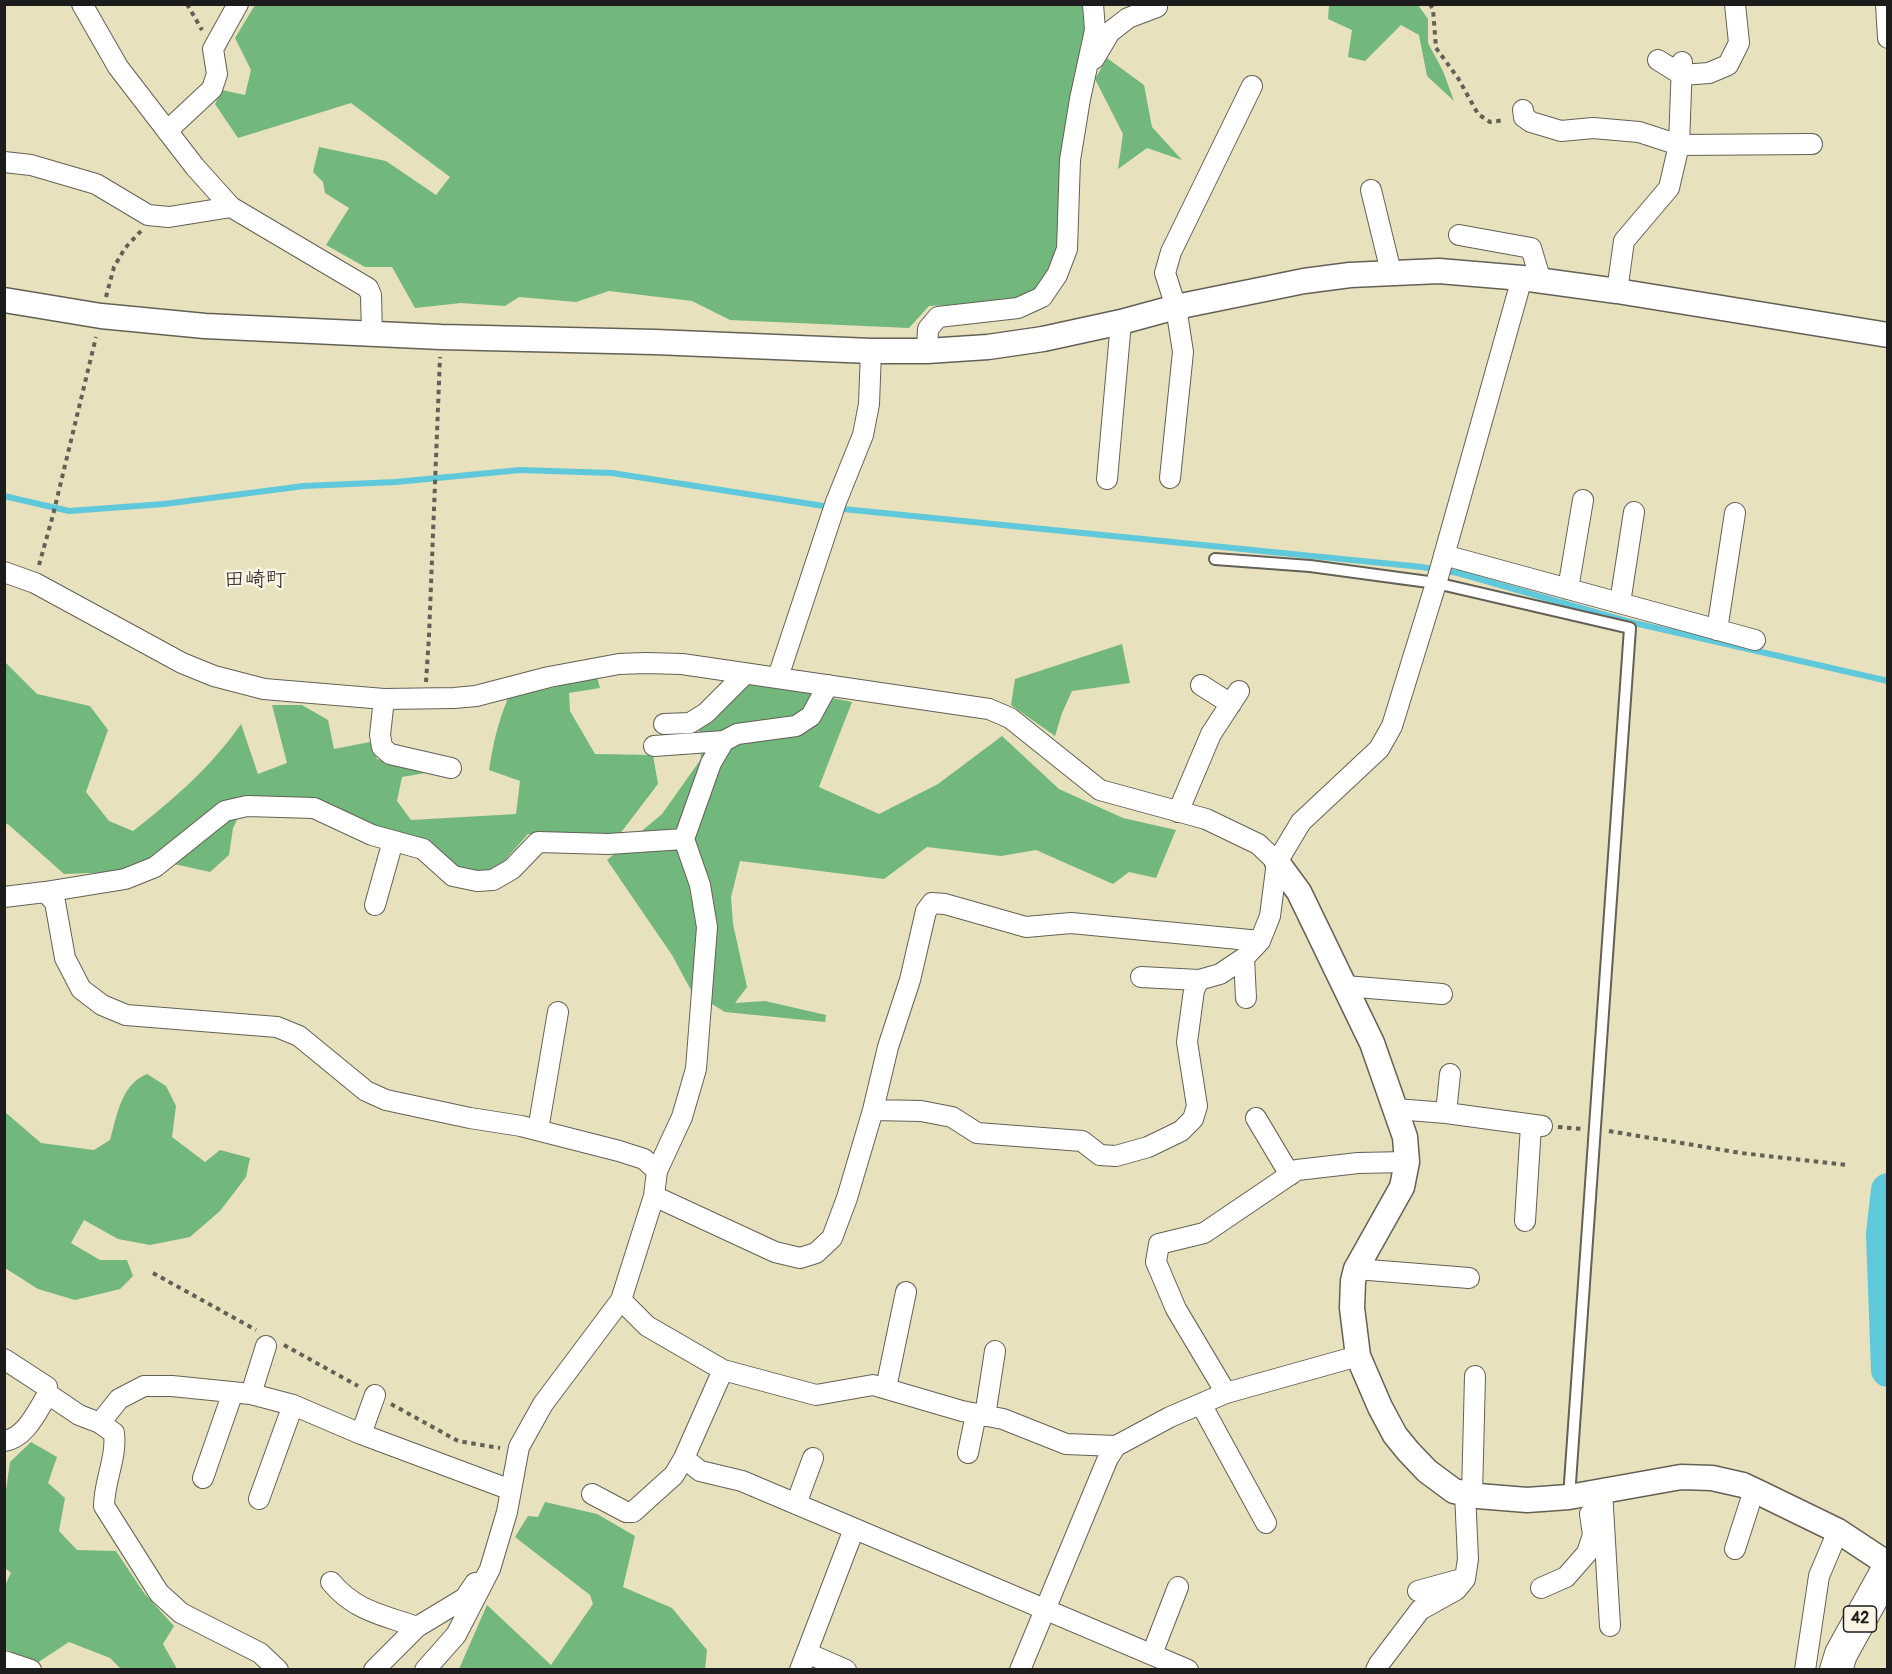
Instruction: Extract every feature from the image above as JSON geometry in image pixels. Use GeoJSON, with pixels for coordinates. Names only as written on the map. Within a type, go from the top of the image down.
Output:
{"type":"FeatureCollection","features":[{"type":"Feature","properties":{"kind":"main road","name":"42"},"geometry":{"type":"LineString","coordinates":[[1836,1670],[1842,1654],[1887,1569]]}},
{"type":"Feature","properties":{"kind":"street"},"geometry":{"type":"LineString","coordinates":[[82,4],[118,67],[195,167],[231,207],[368,288],[371,295],[372,334]]}},
{"type":"Feature","properties":{"kind":"street"},"geometry":{"type":"LineString","coordinates":[[167,131],[212,89],[217,74],[213,49],[238,4]]}},
{"type":"Feature","properties":{"kind":"street"},"geometry":{"type":"LineString","coordinates":[[1093,4],[1095,30]]}},
{"type":"Feature","properties":{"kind":"street"},"geometry":{"type":"LineString","coordinates":[[927,351],[928,329],[938,317],[1018,308],[1042,297],[1057,275],[1067,249],[1071,160],[1085,74],[1095,30],[1107,4]]}},
{"type":"Feature","properties":{"kind":"street"},"geometry":{"type":"LineString","coordinates":[[1658,60],[1682,68],[1709,73],[1728,65],[1739,43],[1735,4]]}},
{"type":"Feature","properties":{"kind":"street"},"geometry":{"type":"LineString","coordinates":[[1886,4],[1887,38]]}},
{"type":"Feature","properties":{"kind":"street"},"geometry":{"type":"LineString","coordinates":[[1085,74],[1110,32],[1128,18],[1157,7]]}},
{"type":"Feature","properties":{"kind":"street"},"geometry":{"type":"LineString","coordinates":[[1617,291],[1624,241],[1669,188],[1679,145],[1682,68]]}},
{"type":"Feature","properties":{"kind":"street"},"geometry":{"type":"LineString","coordinates":[[1170,478],[1183,352],[1176,307],[1165,273],[1171,252],[1252,86]]}},
{"type":"Feature","properties":{"kind":"street"},"geometry":{"type":"LineString","coordinates":[[1523,114],[1531,122],[1561,131],[1593,128],[1639,132],[1679,145],[1812,144]]}},
{"type":"Feature","properties":{"kind":"street"},"geometry":{"type":"LineString","coordinates":[[4,162],[31,165],[96,184],[148,214],[169,217],[231,207]]}},
{"type":"Feature","properties":{"kind":"street"},"geometry":{"type":"LineString","coordinates":[[1371,190],[1391,272]]}},
{"type":"Feature","properties":{"kind":"street"},"geometry":{"type":"LineString","coordinates":[[1141,977],[1199,980],[1220,974],[1244,958],[1260,941],[1270,916],[1277,862],[1301,822],[1378,749],[1388,734],[1531,280],[1531,248],[1459,236]]}},
{"type":"Feature","properties":{"kind":"street"},"geometry":{"type":"LineString","coordinates":[[4,300],[100,316],[205,326],[441,337],[927,351],[988,347],[1043,339],[1176,307],[1350,274],[1448,272],[1617,291],[1887,334]]}},
{"type":"Feature","properties":{"kind":"street"},"geometry":{"type":"LineString","coordinates":[[1107,479],[1121,322]]}},
{"type":"Feature","properties":{"kind":"street"},"geometry":{"type":"LineString","coordinates":[[778,677],[834,508],[863,435],[869,404],[871,351]]}},
{"type":"Feature","properties":{"kind":"street"},"geometry":{"type":"LineString","coordinates":[[1568,589],[1583,500]]}},
{"type":"Feature","properties":{"kind":"street"},"geometry":{"type":"LineString","coordinates":[[1620,603],[1634,512]]}},
{"type":"Feature","properties":{"kind":"street"},"geometry":{"type":"LineString","coordinates":[[1717,630],[1735,513]]}},
{"type":"Feature","properties":{"kind":"street"},"geometry":{"type":"LineString","coordinates":[[1440,569],[1568,589],[1755,640]]}},
{"type":"Feature","properties":{"kind":"street"},"geometry":{"type":"LineString","coordinates":[[4,572],[35,583],[182,663],[214,676],[264,689],[384,699],[454,698],[476,696],[549,677],[619,664],[682,664],[989,709],[1010,718],[1100,790],[1206,819],[1258,844],[1277,862],[1299,892],[1372,1042],[1405,1137],[1407,1162],[1402,1187],[1356,1269],[1352,1308],[1358,1356],[1380,1407],[1401,1443],[1427,1471],[1454,1491],[1468,1494],[1527,1500],[1586,1494],[1681,1477],[1712,1478],[1743,1485],[1838,1531],[1887,1564]]}},
{"type":"Feature","properties":{"kind":"street"},"geometry":{"type":"LineString","coordinates":[[664,724],[690,723],[706,713],[745,674]]}},
{"type":"Feature","properties":{"kind":"street"},"geometry":{"type":"LineString","coordinates":[[654,746],[724,741],[737,734],[796,726],[811,716],[828,685]]}},
{"type":"Feature","properties":{"kind":"street"},"geometry":{"type":"LineString","coordinates":[[1178,812],[1211,734],[1235,697],[1201,685]]}},
{"type":"Feature","properties":{"kind":"street"},"geometry":{"type":"LineString","coordinates":[[384,699],[380,735],[382,747],[390,754],[451,768]]}},
{"type":"Feature","properties":{"kind":"street"},"geometry":{"type":"LineString","coordinates":[[425,1670],[456,1635],[490,1569],[507,1512],[518,1451],[543,1404],[621,1300],[654,1196],[657,1171],[682,1116],[696,1069],[707,927],[700,885],[684,839],[711,763],[724,741]]}},
{"type":"Feature","properties":{"kind":"street"},"geometry":{"type":"LineString","coordinates":[[4,897],[125,879],[155,867],[225,811],[247,806],[314,808],[372,835],[423,849],[453,876],[477,881],[492,880],[512,869],[538,842],[608,844],[684,839]]}},
{"type":"Feature","properties":{"kind":"street"},"geometry":{"type":"LineString","coordinates":[[373,896],[388,839]]}},
{"type":"Feature","properties":{"kind":"street"},"geometry":{"type":"LineString","coordinates":[[45,892],[55,902],[65,958],[81,989],[102,1005],[126,1015],[277,1027],[299,1036],[366,1091],[386,1100],[470,1118],[522,1126],[620,1151],[644,1159],[657,1171]]}},
{"type":"Feature","properties":{"kind":"street"},"geometry":{"type":"LineString","coordinates":[[654,1196],[774,1252],[800,1258],[816,1253],[832,1238],[847,1198],[873,1110],[888,1047],[910,980],[926,912],[932,903],[945,904],[1026,927],[1071,923],[1260,941]]}},
{"type":"Feature","properties":{"kind":"street"},"geometry":{"type":"LineString","coordinates":[[1244,958],[1246,998]]}},
{"type":"Feature","properties":{"kind":"street"},"geometry":{"type":"LineString","coordinates":[[873,1110],[921,1112],[952,1117],[977,1133],[1082,1141],[1100,1155],[1116,1156],[1148,1147],[1181,1131],[1193,1119],[1197,1106],[1187,1042],[1194,990],[1199,980]]}},
{"type":"Feature","properties":{"kind":"street"},"geometry":{"type":"LineString","coordinates":[[1345,986],[1442,994]]}},
{"type":"Feature","properties":{"kind":"street"},"geometry":{"type":"LineString","coordinates":[[538,1130],[558,1012]]}},
{"type":"Feature","properties":{"kind":"street"},"geometry":{"type":"LineString","coordinates":[[1446,1113],[1450,1074]]}},
{"type":"Feature","properties":{"kind":"street"},"geometry":{"type":"LineString","coordinates":[[1396,1109],[1537,1125],[1525,1221]]}},
{"type":"Feature","properties":{"kind":"street"},"geometry":{"type":"LineString","coordinates":[[1256,1118],[1290,1175]]}},
{"type":"Feature","properties":{"kind":"street"},"geometry":{"type":"LineString","coordinates":[[1226,1393],[1176,1309],[1156,1262],[1159,1244],[1204,1233],[1297,1170],[1358,1162],[1407,1162]]}},
{"type":"Feature","properties":{"kind":"street"},"geometry":{"type":"LineString","coordinates":[[1356,1269],[1469,1278]]}},
{"type":"Feature","properties":{"kind":"street"},"geometry":{"type":"LineString","coordinates":[[886,1388],[906,1292]]}},
{"type":"Feature","properties":{"kind":"street"},"geometry":{"type":"LineString","coordinates":[[621,1300],[647,1326],[723,1370],[816,1395],[873,1385],[980,1415],[1003,1419],[1066,1444],[1116,1446]]}},
{"type":"Feature","properties":{"kind":"street"},"geometry":{"type":"LineString","coordinates":[[203,1478],[268,1340]]}},
{"type":"Feature","properties":{"kind":"street"},"geometry":{"type":"LineString","coordinates":[[968,1453],[980,1415],[995,1351]]}},
{"type":"Feature","properties":{"kind":"street"},"geometry":{"type":"LineString","coordinates":[[1020,1670],[1108,1458],[1116,1446],[1226,1393],[1358,1356]]}},
{"type":"Feature","properties":{"kind":"street"},"geometry":{"type":"LineString","coordinates":[[4,1359],[47,1387],[48,1394],[21,1434],[4,1441]]}},
{"type":"Feature","properties":{"kind":"street"},"geometry":{"type":"LineString","coordinates":[[592,1494],[626,1512],[633,1512],[674,1475],[684,1458],[723,1370]]}},
{"type":"Feature","properties":{"kind":"street"},"geometry":{"type":"LineString","coordinates":[[1376,1670],[1378,1664],[1420,1610],[1456,1590],[1464,1579],[1468,1558],[1468,1494],[1475,1376]]}},
{"type":"Feature","properties":{"kind":"street"},"geometry":{"type":"LineString","coordinates":[[100,1423],[118,1399],[144,1386],[172,1386],[242,1393],[293,1404],[361,1434],[511,1490]]}},
{"type":"Feature","properties":{"kind":"street"},"geometry":{"type":"LineString","coordinates":[[48,1394],[79,1415],[100,1423],[114,1433],[116,1447],[104,1494],[104,1506],[159,1593],[181,1612],[260,1653],[278,1670]]}},
{"type":"Feature","properties":{"kind":"street"},"geometry":{"type":"LineString","coordinates":[[361,1434],[375,1395]]}},
{"type":"Feature","properties":{"kind":"street"},"geometry":{"type":"LineString","coordinates":[[259,1499],[293,1404]]}},
{"type":"Feature","properties":{"kind":"street"},"geometry":{"type":"LineString","coordinates":[[1202,1404],[1266,1522]]}},
{"type":"Feature","properties":{"kind":"street"},"geometry":{"type":"LineString","coordinates":[[684,1458],[700,1471],[742,1481],[1188,1670]]}},
{"type":"Feature","properties":{"kind":"street"},"geometry":{"type":"LineString","coordinates":[[796,1504],[813,1458]]}},
{"type":"Feature","properties":{"kind":"street"},"geometry":{"type":"LineString","coordinates":[[1734,1549],[1754,1490]]}},
{"type":"Feature","properties":{"kind":"street"},"geometry":{"type":"LineString","coordinates":[[1541,1588],[1566,1577],[1587,1553],[1593,1535],[1586,1494]]}},
{"type":"Feature","properties":{"kind":"street"},"geometry":{"type":"LineString","coordinates":[[1586,1494],[1610,1626]]}},
{"type":"Feature","properties":{"kind":"street"},"geometry":{"type":"LineString","coordinates":[[846,1670],[803,1661],[854,1529]]}},
{"type":"Feature","properties":{"kind":"street"},"geometry":{"type":"LineString","coordinates":[[1805,1670],[1820,1576],[1838,1531]]}},
{"type":"Feature","properties":{"kind":"street"},"geometry":{"type":"LineString","coordinates":[[375,1670],[417,1627],[465,1598],[478,1580],[490,1569]]}},
{"type":"Feature","properties":{"kind":"street"},"geometry":{"type":"LineString","coordinates":[[1418,1592],[1464,1579]]}},
{"type":"Feature","properties":{"kind":"street"},"geometry":{"type":"LineString","coordinates":[[331,1582],[342,1595],[358,1606],[417,1627]]}},
{"type":"Feature","properties":{"kind":"street"},"geometry":{"type":"LineString","coordinates":[[1152,1654],[1178,1587]]}},
{"type":"Feature","properties":{"kind":"street"},"geometry":{"type":"LineString","coordinates":[[4,1661],[31,1670]]}},
{"type":"Feature","properties":{"kind":"lane"},"geometry":{"type":"LineString","coordinates":[[1215,559],[1311,566],[1440,569],[1630,628],[1594,1129],[1586,1494]]}},
{"type":"Feature","properties":{"kind":"path"},"geometry":{"type":"LineString","coordinates":[[187,4],[213,49]]}},
{"type":"Feature","properties":{"kind":"path"},"geometry":{"type":"LineString","coordinates":[[1430,4],[1433,9],[1436,48],[1458,78],[1478,114],[1490,122],[1523,114]]}},
{"type":"Feature","properties":{"kind":"path"},"geometry":{"type":"LineString","coordinates":[[35,583],[114,267],[125,248],[146,225],[148,214]]}},
{"type":"Feature","properties":{"kind":"path"},"geometry":{"type":"LineString","coordinates":[[425,698],[441,337]]}},
{"type":"Feature","properties":{"kind":"path"},"geometry":{"type":"LineString","coordinates":[[1537,1125],[1594,1129],[1741,1153],[1848,1165]]}},
{"type":"Feature","properties":{"kind":"path"},"geometry":{"type":"LineString","coordinates":[[153,1273],[268,1340],[458,1441],[518,1451]]}},
{"type":"Feature","properties":{"kind":"green space"},"geometry":{"type":"Polygon","coordinates":[[[255,5],[1084,5],[1085,32],[1057,250],[1037,290],[1008,302],[929,306],[909,328],[730,320],[692,301],[609,291],[576,302],[519,297],[505,306],[461,303],[415,308],[392,267],[365,267],[326,245],[349,208],[325,193],[323,182],[313,172],[319,147],[386,161],[436,195],[450,177],[351,103],[238,138],[215,104],[222,90],[245,95],[251,70],[235,38],[255,5]]]}},
{"type":"Feature","properties":{"kind":"green space"},"geometry":{"type":"Polygon","coordinates":[[[1329,5],[1418,5],[1428,19],[1428,43],[1443,71],[1454,101],[1427,76],[1419,35],[1401,25],[1365,61],[1348,57],[1352,30],[1328,19],[1329,5]]]}},
{"type":"Feature","properties":{"kind":"green space"},"geometry":{"type":"Polygon","coordinates":[[[1107,58],[1144,85],[1152,127],[1182,160],[1147,148],[1118,169],[1123,134],[1095,79],[1107,58]]]}},
{"type":"Feature","properties":{"kind":"green space"},"geometry":{"type":"Polygon","coordinates":[[[1122,644],[1130,683],[1072,691],[1055,736],[1011,705],[1015,679],[1122,644]]]}},
{"type":"Feature","properties":{"kind":"green space"},"geometry":{"type":"Polygon","coordinates":[[[4,661],[37,694],[90,706],[108,730],[86,792],[109,821],[133,831],[191,782],[218,754],[241,724],[258,774],[287,763],[272,705],[302,705],[328,720],[334,749],[370,742],[377,759],[425,773],[402,777],[397,801],[411,820],[516,814],[520,781],[489,770],[496,733],[508,698],[597,677],[600,688],[569,693],[570,711],[595,754],[653,755],[658,784],[619,835],[528,834],[498,868],[477,873],[455,866],[305,798],[249,796],[233,828],[229,855],[210,872],[152,859],[119,872],[64,874],[5,823],[4,661]]]}},
{"type":"Feature","properties":{"kind":"green space"},"geometry":{"type":"Polygon","coordinates":[[[748,684],[788,689],[852,702],[819,787],[879,814],[938,784],[1002,736],[1059,789],[1123,818],[1176,830],[1156,878],[1129,872],[1113,884],[1036,850],[1001,856],[927,847],[884,879],[740,861],[731,897],[733,924],[747,987],[735,1003],[765,1001],[826,1015],[825,1022],[725,1012],[692,992],[672,955],[607,860],[662,814],[701,759],[699,729],[748,684]]]}},
{"type":"Feature","properties":{"kind":"green space"},"geometry":{"type":"Polygon","coordinates":[[[147,1074],[166,1086],[176,1106],[172,1137],[205,1162],[220,1150],[250,1158],[246,1177],[220,1211],[190,1237],[150,1245],[118,1239],[84,1220],[71,1243],[100,1260],[127,1260],[133,1276],[120,1289],[75,1300],[38,1289],[5,1268],[5,1112],[41,1143],[94,1150],[110,1140],[121,1102],[126,1093],[131,1085],[147,1074]]]}},
{"type":"Feature","properties":{"kind":"green space"},"geometry":{"type":"Polygon","coordinates":[[[31,1442],[57,1457],[48,1483],[65,1498],[59,1531],[77,1550],[116,1551],[144,1593],[174,1626],[163,1644],[177,1669],[121,1669],[110,1658],[69,1642],[37,1663],[5,1649],[5,1585],[11,1573],[5,1568],[4,1504],[10,1462],[31,1442]]]}},
{"type":"Feature","properties":{"kind":"green space"},"geometry":{"type":"Polygon","coordinates":[[[545,1502],[597,1514],[635,1536],[623,1587],[672,1608],[707,1650],[705,1669],[459,1669],[487,1605],[551,1665],[593,1604],[590,1595],[515,1537],[528,1516],[538,1517],[545,1502]]]}},
{"type":"Feature","properties":{"kind":"waterway"},"geometry":{"type":"LineString","coordinates":[[4,496],[69,511],[164,504],[304,486],[396,482],[520,470],[612,473],[843,509],[1422,567],[1458,573],[1630,622],[1888,681]]}},
{"type":"Feature","properties":{"kind":"waterway"},"geometry":{"type":"LineString","coordinates":[[1888,1190],[1883,1234],[1888,1370]]}},
{"type":"Feature","properties":{"kind":"district","name":"田崎町"},"geometry":{"type":"Point","coordinates":[255,581]}}]}
